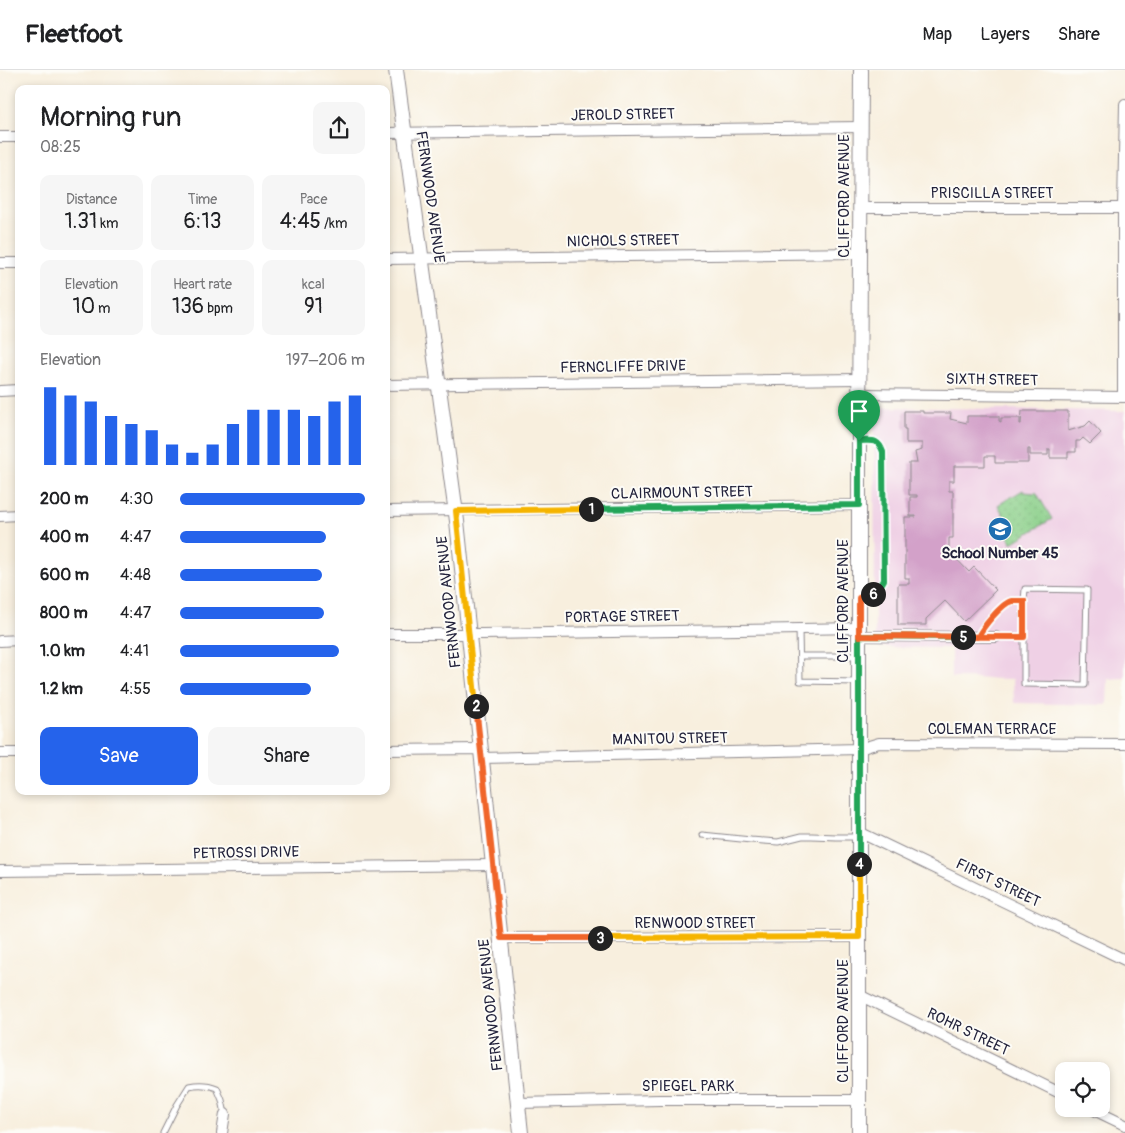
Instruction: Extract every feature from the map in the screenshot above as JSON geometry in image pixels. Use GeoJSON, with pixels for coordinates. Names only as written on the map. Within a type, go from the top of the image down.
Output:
{"type":"FeatureCollection","features":[{"type":"Feature","properties":{"kind":"street","name":"FERNWOOD AVENUE"},"geometry":{"type":"LineString","coordinates":[[396,70],[456,511],[521,1133]]}},
{"type":"Feature","properties":{"kind":"street","name":"CLIFFORD AVENUE"},"geometry":{"type":"LineString","coordinates":[[859,1133],[861,70]]}},
{"type":"Feature","properties":{"kind":"street"},"geometry":{"type":"LineString","coordinates":[[1124,397],[1125,104]]}},
{"type":"Feature","properties":{"kind":"street","name":"JEROLD STREET"},"geometry":{"type":"LineString","coordinates":[[390,133],[861,127]]}},
{"type":"Feature","properties":{"kind":"street"},"geometry":{"type":"LineString","coordinates":[[0,137],[15,137]]}},
{"type":"Feature","properties":{"kind":"street","name":"PRISCILLA STREET"},"geometry":{"type":"LineString","coordinates":[[861,208],[1124,208]]}},
{"type":"Feature","properties":{"kind":"street","name":"NICHOLS STREET"},"geometry":{"type":"LineString","coordinates":[[390,259],[861,253]]}},
{"type":"Feature","properties":{"kind":"street"},"geometry":{"type":"LineString","coordinates":[[0,263],[15,263]]}},
{"type":"Feature","properties":{"kind":"street","name":"FERNCLIFFE DRIVE"},"geometry":{"type":"LineString","coordinates":[[390,385],[859,379]]}},
{"type":"Feature","properties":{"kind":"street"},"geometry":{"type":"LineString","coordinates":[[0,391],[15,390]]}},
{"type":"Feature","properties":{"kind":"street","name":"SIXTH STREET"},"geometry":{"type":"LineString","coordinates":[[859,394],[1124,397]]}},
{"type":"Feature","properties":{"kind":"street","name":"CLAIRMOUNT STREET"},"geometry":{"type":"LineString","coordinates":[[390,511],[859,505]]}},
{"type":"Feature","properties":{"kind":"street"},"geometry":{"type":"LineString","coordinates":[[0,516],[15,515]]}},
{"type":"Feature","properties":{"kind":"street","name":"PORTAGE STREET"},"geometry":{"type":"LineString","coordinates":[[390,634],[799,629],[996,637]]}},
{"type":"Feature","properties":{"kind":"street"},"geometry":{"type":"LineString","coordinates":[[0,641],[15,640]]}},
{"type":"Feature","properties":{"kind":"street","name":"COLEMAN TERRACE"},"geometry":{"type":"LineString","coordinates":[[859,749],[879,743],[1125,744]]}},
{"type":"Feature","properties":{"kind":"street","name":"MANITOU STREET"},"geometry":{"type":"LineString","coordinates":[[390,750],[481,754],[859,749]]}},
{"type":"Feature","properties":{"kind":"street"},"geometry":{"type":"LineString","coordinates":[[0,753],[15,753]]}},
{"type":"Feature","properties":{"kind":"street","name":"FIRST STREET"},"geometry":{"type":"LineString","coordinates":[[859,835],[1125,960]]}},
{"type":"Feature","properties":{"kind":"street","name":"PETROSSI DRIVE"},"geometry":{"type":"LineString","coordinates":[[0,871],[493,865]]}},
{"type":"Feature","properties":{"kind":"street","name":"RENWOOD STREET"},"geometry":{"type":"LineString","coordinates":[[501,938],[859,937]]}},
{"type":"Feature","properties":{"kind":"street","name":"ROHR STREET"},"geometry":{"type":"LineString","coordinates":[[859,996],[1055,1091]]}},
{"type":"Feature","properties":{"kind":"street","name":"SPIEGEL PARK"},"geometry":{"type":"LineString","coordinates":[[518,1103],[660,1100],[859,1100]]}},
{"type":"Feature","properties":{"kind":"street"},"geometry":{"type":"LineString","coordinates":[[222,1133],[225,1114]]}},
{"type":"Feature","properties":{"kind":"street"},"geometry":{"type":"LineString","coordinates":[[1108,1117],[1125,1125]]}},
{"type":"Feature","properties":{"kind":"lane"},"geometry":{"type":"LineString","coordinates":[[859,441],[875,441],[880,444],[883,452],[884,580],[874,594],[859,598]]}},
{"type":"Feature","properties":{"kind":"lane"},"geometry":{"type":"LineString","coordinates":[[1025,589],[1086,590],[1085,685],[1024,684],[1024,637],[1025,589]]}},
{"type":"Feature","properties":{"kind":"lane"},"geometry":{"type":"LineString","coordinates":[[978,637],[980,632],[1003,606],[1010,601],[1024,601]]}},
{"type":"Feature","properties":{"kind":"lane"},"geometry":{"type":"LineString","coordinates":[[799,629],[800,681],[859,682]]}},
{"type":"Feature","properties":{"kind":"lane"},"geometry":{"type":"LineString","coordinates":[[996,637],[1024,637]]}},
{"type":"Feature","properties":{"kind":"lane"},"geometry":{"type":"LineString","coordinates":[[800,656],[859,656]]}},
{"type":"Feature","properties":{"kind":"lane"},"geometry":{"type":"LineString","coordinates":[[702,835],[778,842],[802,836],[836,838],[859,835]]}},
{"type":"Feature","properties":{"kind":"lane"},"geometry":{"type":"LineString","coordinates":[[163,1133],[189,1086],[198,1084],[217,1088],[225,1114]]}},
{"type":"Feature","properties":{"kind":"shaded area","name":"School Number 45"},"geometry":{"type":"Polygon","coordinates":[[[874,407],[1125,411],[1125,678],[1108,679],[1107,705],[1014,703],[1013,679],[951,678],[951,648],[875,647],[874,407]]]}},
{"type":"Feature","properties":{"kind":"green space"},"geometry":{"type":"Polygon","coordinates":[[[1023,490],[1024,492],[1036,492],[1052,519],[1012,543],[999,522],[1005,518],[998,505],[1023,490]]]}},
{"type":"Feature","properties":{"kind":"building"},"geometry":{"type":"Polygon","coordinates":[[[904,411],[951,413],[950,419],[967,423],[967,416],[999,416],[999,421],[1001,422],[1001,418],[1020,418],[1021,424],[1022,411],[1068,411],[1068,431],[1085,426],[1090,421],[1101,433],[1090,444],[1083,438],[1080,441],[1076,441],[1076,452],[1068,452],[1068,458],[1050,458],[1050,449],[1048,449],[1048,455],[1030,455],[1030,449],[1028,449],[1028,463],[995,463],[995,456],[985,456],[985,466],[954,466],[954,481],[949,481],[949,491],[953,491],[953,538],[949,538],[949,551],[969,572],[974,567],[996,590],[964,621],[945,601],[926,619],[926,625],[898,625],[898,584],[909,584],[909,578],[905,578],[905,517],[916,517],[910,516],[910,497],[917,497],[917,495],[909,495],[909,463],[917,463],[915,452],[922,450],[922,443],[906,443],[904,411]]]}},
{"type":"Feature","properties":{"kind":"place","name":"School Number 45"},"geometry":{"type":"Point","coordinates":[1000,529]}},
{"type":"Feature","properties":{"kind":"route"},"geometry":{"type":"LineString","coordinates":[[859,441],[859,505],[456,511],[501,938],[859,937],[859,636],[978,637],[980,632],[1003,606],[1010,601],[1024,601],[1024,637],[978,637],[918,636],[859,636],[859,598],[874,594],[884,580],[883,452],[880,444],[875,441],[859,441]]}}]}
